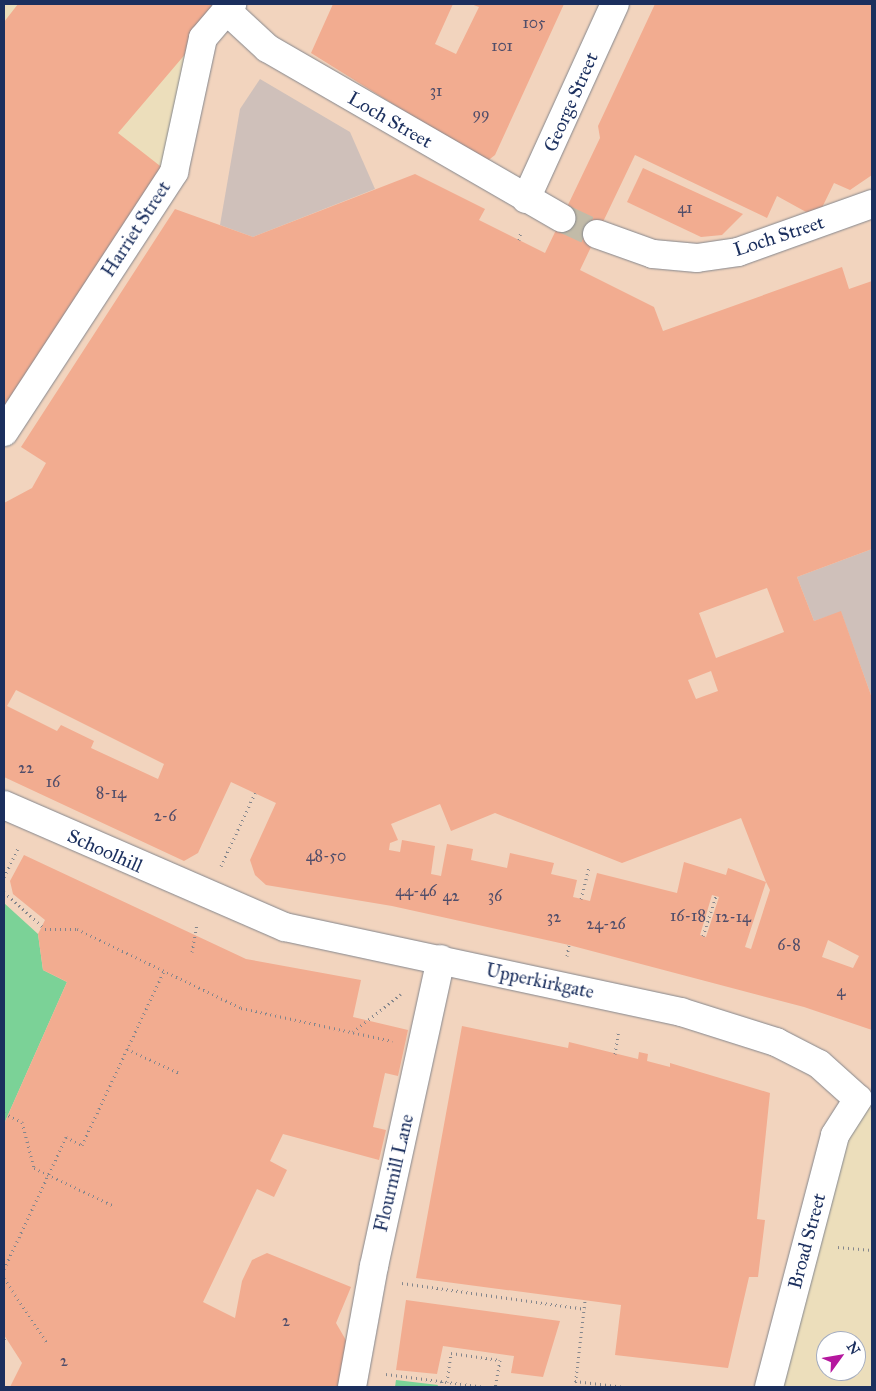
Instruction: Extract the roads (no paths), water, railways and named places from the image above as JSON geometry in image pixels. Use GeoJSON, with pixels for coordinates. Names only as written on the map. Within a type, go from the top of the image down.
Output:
{"type":"FeatureCollection","features":[{"type":"Feature","properties":{"kind":"street","name":"George Street"},"geometry":{"type":"LineString","coordinates":[[526,199],[615,4]]}},
{"type":"Feature","properties":{"kind":"street","name":"Loch Street"},"geometry":{"type":"LineString","coordinates":[[229,7],[267,48],[526,199],[562,218]]}},
{"type":"Feature","properties":{"kind":"street","name":"Harriet Street"},"geometry":{"type":"LineString","coordinates":[[4,432],[174,172],[203,38],[229,7]]}},
{"type":"Feature","properties":{"kind":"street","name":"Loch Street"},"geometry":{"type":"LineString","coordinates":[[597,234],[653,254],[697,258],[738,252],[872,204]]}},
{"type":"Feature","properties":{"kind":"street","name":"Schoolhill"},"geometry":{"type":"LineString","coordinates":[[4,805],[203,905]]}},
{"type":"Feature","properties":{"kind":"street","name":"Upperkirkgate"},"geometry":{"type":"LineString","coordinates":[[203,905],[285,927],[442,959],[681,1012],[776,1042],[819,1064],[865,1096]]}},
{"type":"Feature","properties":{"kind":"street","name":"Flourmill Lane"},"geometry":{"type":"LineString","coordinates":[[352,1387],[374,1266],[442,959]]}},
{"type":"Feature","properties":{"kind":"street","name":"Broad Street"},"geometry":{"type":"LineString","coordinates":[[769,1387],[835,1135],[865,1096]]}},
{"type":"Feature","properties":{"kind":"tunnel"},"geometry":{"type":"LineString","coordinates":[[562,218],[597,234]]}}]}
